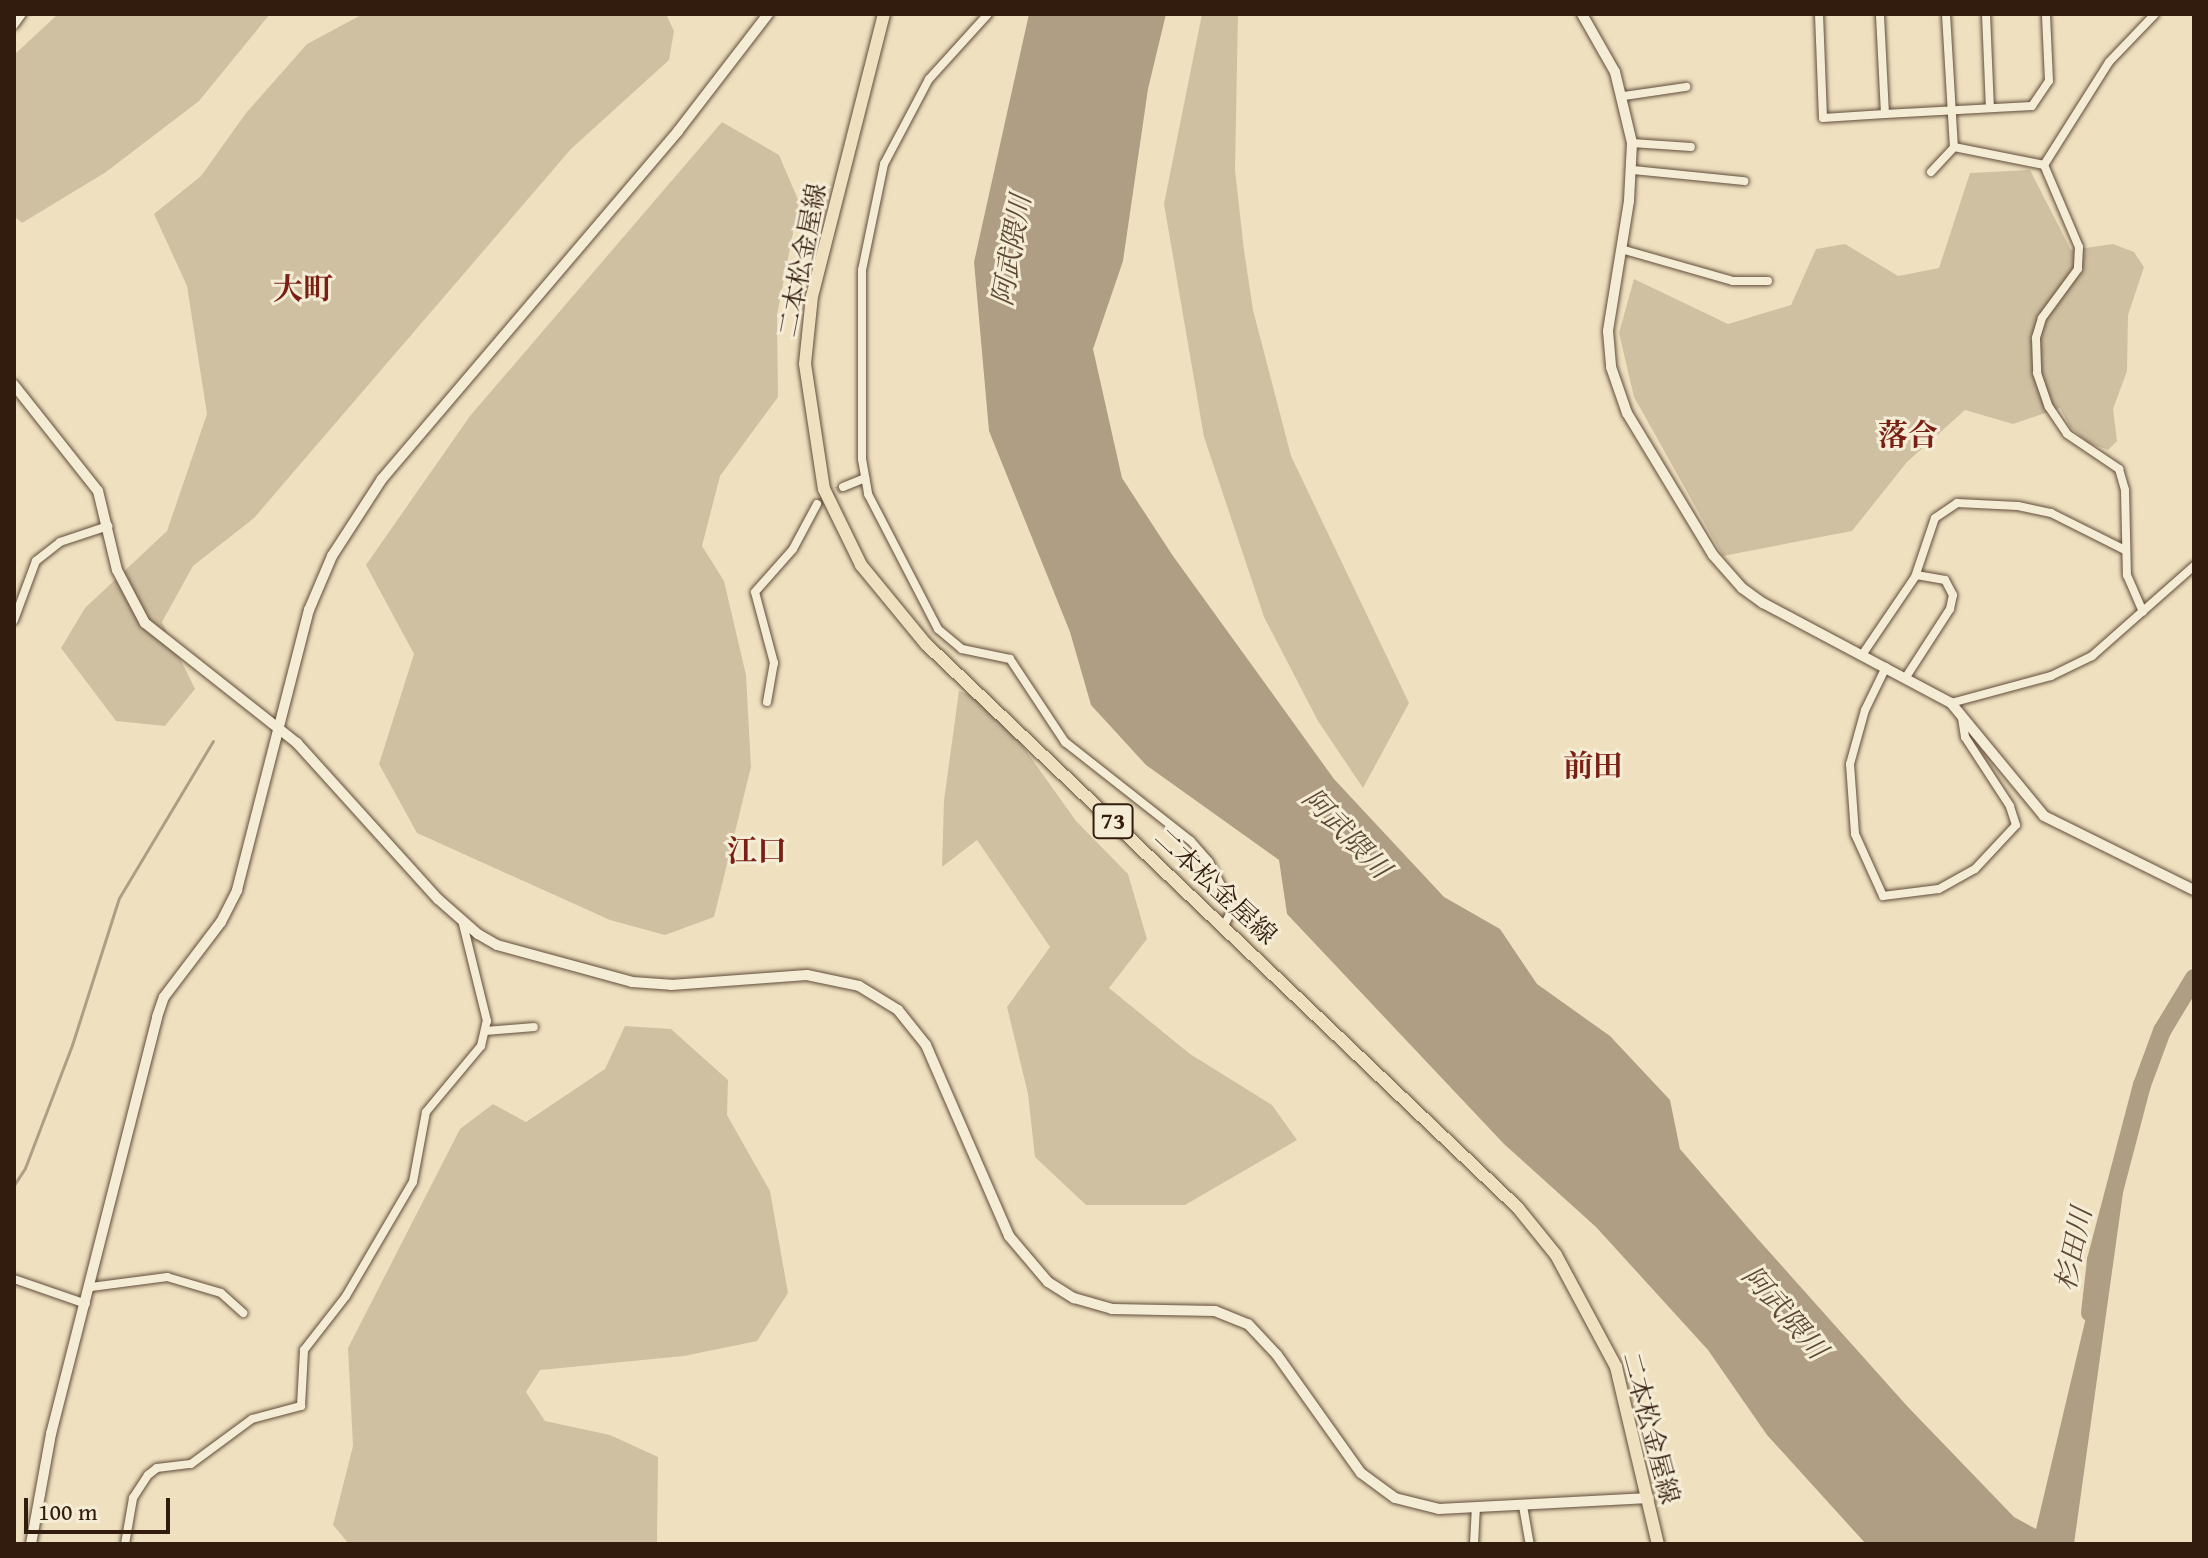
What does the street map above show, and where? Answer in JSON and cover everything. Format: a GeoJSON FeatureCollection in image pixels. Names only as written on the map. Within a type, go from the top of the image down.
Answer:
{"type":"FeatureCollection","features":[{"type":"Feature","properties":{"kind":"main road","name":"二本松金屋線"},"geometry":{"type":"LineString","coordinates":[[884,14],[812,296],[805,364],[824,489],[861,565],[926,644],[1475,1164],[1556,1255],[1616,1367],[1658,1544]]}},
{"type":"Feature","properties":{"kind":"street"},"geometry":{"type":"LineString","coordinates":[[14,25],[22,14]]}},
{"type":"Feature","properties":{"kind":"street"},"geometry":{"type":"LineString","coordinates":[[31,1544],[51,1434],[91,1287],[157,1017],[164,997],[221,922],[237,890],[309,610],[352,519],[678,131],[768,14]]}},
{"type":"Feature","properties":{"kind":"street"},"geometry":{"type":"LineString","coordinates":[[988,14],[929,79],[884,164],[862,270],[865,478],[874,509],[938,629],[962,649],[1010,659],[1065,742],[1191,841],[1209,862],[1233,908],[1225,924]]}},
{"type":"Feature","properties":{"kind":"street"},"geometry":{"type":"LineString","coordinates":[[1583,14],[1605,49],[1624,96],[1632,143],[1633,170],[1608,349],[1627,413],[1699,534],[1742,588],[1951,703],[2044,816],[2194,890]]}},
{"type":"Feature","properties":{"kind":"street"},"geometry":{"type":"LineString","coordinates":[[1819,14],[1823,118],[2032,106],[2049,81],[2046,14]]}},
{"type":"Feature","properties":{"kind":"street"},"geometry":{"type":"LineString","coordinates":[[1880,14],[1885,114]]}},
{"type":"Feature","properties":{"kind":"street"},"geometry":{"type":"LineString","coordinates":[[1931,172],[1954,147],[1946,14]]}},
{"type":"Feature","properties":{"kind":"street"},"geometry":{"type":"LineString","coordinates":[[1986,14],[1990,108]]}},
{"type":"Feature","properties":{"kind":"street"},"geometry":{"type":"LineString","coordinates":[[2044,165],[2109,62],[2155,14]]}},
{"type":"Feature","properties":{"kind":"street"},"geometry":{"type":"LineString","coordinates":[[1624,96],[1686,87]]}},
{"type":"Feature","properties":{"kind":"street"},"geometry":{"type":"LineString","coordinates":[[1632,143],[1691,147]]}},
{"type":"Feature","properties":{"kind":"street"},"geometry":{"type":"LineString","coordinates":[[1954,147],[2044,165]]}},
{"type":"Feature","properties":{"kind":"street"},"geometry":{"type":"LineString","coordinates":[[2044,165],[2079,247],[2078,269],[2042,318],[2036,338],[2037,373],[2049,407],[2067,434],[2119,469],[2125,490],[2127,575],[2143,612]]}},
{"type":"Feature","properties":{"kind":"street"},"geometry":{"type":"LineString","coordinates":[[1633,170],[1744,181]]}},
{"type":"Feature","properties":{"kind":"street"},"geometry":{"type":"LineString","coordinates":[[1621,249],[1733,281],[1768,281]]}},
{"type":"Feature","properties":{"kind":"street"},"geometry":{"type":"LineString","coordinates":[[14,385],[86,472],[108,526],[117,570],[145,623],[279,727],[463,924],[497,945],[632,982],[671,985],[807,975],[843,981],[878,995],[926,1045],[1009,1236],[1036,1272],[1074,1298],[1112,1309],[1215,1311],[1248,1324],[1377,1488],[1417,1506],[1476,1508],[1649,1498]]}},
{"type":"Feature","properties":{"kind":"street"},"geometry":{"type":"LineString","coordinates":[[843,487],[865,478]]}},
{"type":"Feature","properties":{"kind":"street"},"geometry":{"type":"LineString","coordinates":[[1862,655],[1916,575],[1935,518],[1957,503],[2018,506],[2051,513],[2125,550]]}},
{"type":"Feature","properties":{"kind":"street"},"geometry":{"type":"LineString","coordinates":[[767,702],[774,663],[755,592],[793,549],[817,504]]}},
{"type":"Feature","properties":{"kind":"street"},"geometry":{"type":"LineString","coordinates":[[14,620],[36,561],[60,542],[108,526]]}},
{"type":"Feature","properties":{"kind":"street"},"geometry":{"type":"LineString","coordinates":[[1951,703],[2065,669],[2092,656],[2194,566]]}},
{"type":"Feature","properties":{"kind":"street"},"geometry":{"type":"LineString","coordinates":[[1906,677],[1950,609],[1953,595],[1945,580],[1916,575]]}},
{"type":"Feature","properties":{"kind":"street"},"geometry":{"type":"LineString","coordinates":[[1886,667],[1865,710],[1850,764],[1855,834],[1883,896],[1910,897],[1939,889],[1975,869],[2016,825],[2010,806],[1965,737],[1962,713]]}},
{"type":"Feature","properties":{"kind":"street"},"geometry":{"type":"LineString","coordinates":[[125,1544],[133,1498],[148,1475],[157,1468],[191,1464],[252,1419],[301,1406],[304,1350],[352,1287],[413,1182],[426,1112],[481,1046],[486,1031],[463,924]]}},
{"type":"Feature","properties":{"kind":"street"},"geometry":{"type":"LineString","coordinates":[[486,1031],[534,1027]]}},
{"type":"Feature","properties":{"kind":"street"},"geometry":{"type":"LineString","coordinates":[[91,1287],[167,1277],[221,1293],[243,1313]]}},
{"type":"Feature","properties":{"kind":"street"},"geometry":{"type":"LineString","coordinates":[[14,1279],[86,1304]]}},
{"type":"Feature","properties":{"kind":"street"},"geometry":{"type":"LineString","coordinates":[[1523,1506],[1530,1544]]}},
{"type":"Feature","properties":{"kind":"street"},"geometry":{"type":"LineString","coordinates":[[1474,1544],[1476,1508]]}},
{"type":"Feature","properties":{"kind":"shaded area"},"geometry":{"type":"Polygon","coordinates":[[[58,14],[270,14],[199,101],[106,172],[22,223],[14,216],[14,55],[58,14]]]}},
{"type":"Feature","properties":{"kind":"shaded area"},"geometry":{"type":"Polygon","coordinates":[[[363,14],[666,14],[674,31],[669,60],[571,149],[254,518],[193,566],[162,622],[195,689],[165,726],[116,721],[61,648],[85,608],[167,531],[207,414],[187,286],[154,214],[201,176],[246,113],[307,44],[363,14]]]}},
{"type":"Feature","properties":{"kind":"shaded area"},"geometry":{"type":"Polygon","coordinates":[[[1202,14],[1238,14],[1235,170],[1244,250],[1253,310],[1291,456],[1409,703],[1363,788],[1318,721],[1264,617],[1204,437],[1164,204],[1202,14]]]}},
{"type":"Feature","properties":{"kind":"shaded area"},"geometry":{"type":"Polygon","coordinates":[[[722,122],[779,155],[799,202],[777,315],[778,397],[720,476],[702,546],[724,581],[746,675],[751,767],[714,917],[665,935],[610,920],[417,833],[379,764],[414,654],[366,565],[470,416],[722,122]]]}},
{"type":"Feature","properties":{"kind":"shaded area"},"geometry":{"type":"Polygon","coordinates":[[[2030,170],[2071,250],[2113,244],[2134,252],[2144,267],[2128,315],[2127,371],[2113,409],[2117,441],[2108,450],[2089,443],[2070,427],[2060,408],[2013,424],[1965,410],[1907,462],[1852,531],[1723,556],[1634,397],[1619,333],[1634,279],[1728,324],[1791,305],[1816,249],[1845,244],[1898,276],[1939,268],[1970,173],[2030,170]]]}},
{"type":"Feature","properties":{"kind":"shaded area"},"geometry":{"type":"Polygon","coordinates":[[[959,691],[992,703],[1076,821],[1128,874],[1147,939],[1109,988],[1190,1054],[1272,1105],[1297,1140],[1185,1205],[1086,1205],[1035,1157],[1028,1094],[1007,1007],[1050,947],[977,840],[942,867],[944,800],[959,691]]]}},
{"type":"Feature","properties":{"kind":"shaded area"},"geometry":{"type":"Polygon","coordinates":[[[625,1026],[671,1029],[728,1080],[727,1115],[770,1191],[788,1293],[757,1341],[684,1356],[540,1370],[526,1392],[545,1421],[610,1435],[658,1457],[657,1544],[349,1544],[333,1525],[353,1446],[348,1348],[460,1129],[493,1104],[526,1122],[605,1069],[625,1026]]]}},
{"type":"Feature","properties":{"kind":"water","name":"阿武隈川"},"geometry":{"type":"Polygon","coordinates":[[[1029,14],[1166,14],[1148,89],[1123,261],[1093,349],[1122,478],[1173,556],[1334,779],[1444,897],[1500,929],[1537,984],[1610,1036],[1670,1100],[1680,1149],[1907,1406],[2014,1517],[2036,1529],[2134,1114],[2074,1544],[1866,1544],[1767,1435],[1708,1350],[1596,1227],[1504,1144],[1287,914],[1279,860],[1146,765],[1091,705],[1070,632],[989,431],[974,262],[1029,14]]]}},
{"type":"Feature","properties":{"kind":"waterway"},"geometry":{"type":"LineString","coordinates":[[14,1185],[25,1168],[72,1045],[119,898],[213,741]]}},
{"type":"Feature","properties":{"kind":"waterway","name":"杉田川"},"geometry":{"type":"LineString","coordinates":[[2090,1313],[2096,1260],[2142,1085],[2162,1031],[2194,978]]}},
{"type":"Feature","properties":{"kind":"tunnel"},"geometry":{"type":"LineString","coordinates":[[817,504],[843,487]]}},
{"type":"Feature","properties":{"kind":"district","name":"大町"},"geometry":{"type":"Point","coordinates":[303,288]}},
{"type":"Feature","properties":{"kind":"district","name":"落合"},"geometry":{"type":"Point","coordinates":[1908,434]}},
{"type":"Feature","properties":{"kind":"district","name":"前田"},"geometry":{"type":"Point","coordinates":[1593,765]}},
{"type":"Feature","properties":{"kind":"district","name":"江口"},"geometry":{"type":"Point","coordinates":[757,850]}}]}
